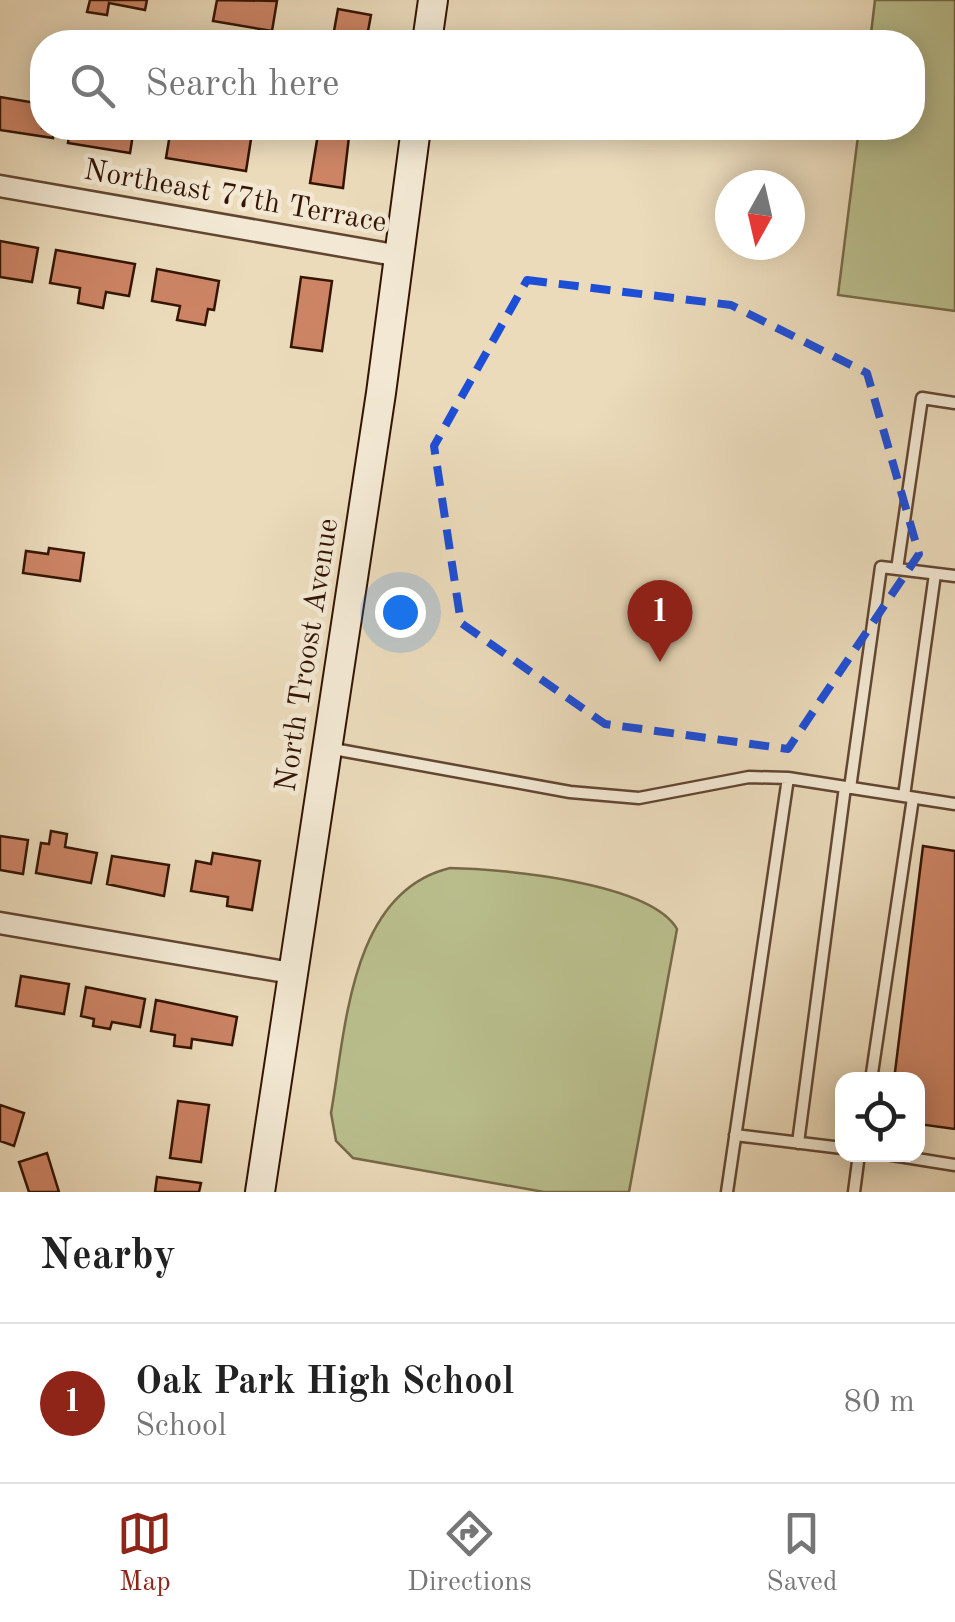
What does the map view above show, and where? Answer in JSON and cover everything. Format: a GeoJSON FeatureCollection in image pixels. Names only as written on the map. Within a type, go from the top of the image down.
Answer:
{"type":"FeatureCollection","features":[{"type":"Feature","properties":{"kind":"street"},"geometry":{"type":"LineString","coordinates":[[429,30],[433,0]]}},
{"type":"Feature","properties":{"kind":"street","name":"North Troost Avenue"},"geometry":{"type":"LineString","coordinates":[[260,1192],[414,140]]}},
{"type":"Feature","properties":{"kind":"street","name":"Northeast 77th Terrace"},"geometry":{"type":"LineString","coordinates":[[0,186],[400,256]]}},
{"type":"Feature","properties":{"kind":"street"},"geometry":{"type":"LineString","coordinates":[[0,922],[291,972]]}},
{"type":"Feature","properties":{"kind":"lane"},"geometry":{"type":"LineString","coordinates":[[897,568],[922,398],[955,403]]}},
{"type":"Feature","properties":{"kind":"lane"},"geometry":{"type":"LineString","coordinates":[[798,1143],[881,567],[955,576]]}},
{"type":"Feature","properties":{"kind":"lane"},"geometry":{"type":"LineString","coordinates":[[872,1072],[935,574]]}},
{"type":"Feature","properties":{"kind":"lane"},"geometry":{"type":"LineString","coordinates":[[327,748],[570,792],[639,798],[749,777],[788,778],[955,804]]}},
{"type":"Feature","properties":{"kind":"lane"},"geometry":{"type":"LineString","coordinates":[[727,1192],[788,778]]}},
{"type":"Feature","properties":{"kind":"lane"},"geometry":{"type":"LineString","coordinates":[[735,1135],[835,1147]]}},
{"type":"Feature","properties":{"kind":"lane"},"geometry":{"type":"LineString","coordinates":[[925,1160],[955,1165]]}},
{"type":"Feature","properties":{"kind":"lane"},"geometry":{"type":"LineString","coordinates":[[854,1192],[859,1162]]}},
{"type":"Feature","properties":{"kind":"highlighted area"},"geometry":{"type":"Polygon","coordinates":[[[527,280],[731,305],[867,373],[919,554],[788,749],[605,724],[461,623],[434,446],[527,280]]]}},
{"type":"Feature","properties":{"kind":"green space"},"geometry":{"type":"Polygon","coordinates":[[[875,0],[955,0],[955,311],[838,295],[857,140],[925,140],[925,30],[871,30],[875,0]]]}},
{"type":"Feature","properties":{"kind":"green space"},"geometry":{"type":"Polygon","coordinates":[[[450,868],[537,875],[607,889],[662,913],[677,929],[629,1192],[544,1192],[353,1158],[336,1141],[331,1113],[342,1042],[359,968],[372,934],[391,904],[417,882],[450,868]]]}},
{"type":"Feature","properties":{"kind":"building"},"geometry":{"type":"Polygon","coordinates":[[[90,0],[147,0],[145,10],[109,3],[107,15],[87,12],[90,0]]]}},
{"type":"Feature","properties":{"kind":"building"},"geometry":{"type":"Polygon","coordinates":[[[217,0],[277,1],[272,30],[213,21],[217,0]]]}},
{"type":"Feature","properties":{"kind":"building"},"geometry":{"type":"Polygon","coordinates":[[[338,9],[371,15],[368,30],[334,30],[338,9]]]}},
{"type":"Feature","properties":{"kind":"building"},"geometry":{"type":"Polygon","coordinates":[[[0,97],[30,102],[30,135],[0,130],[0,97]]]}},
{"type":"Feature","properties":{"kind":"building"},"geometry":{"type":"Polygon","coordinates":[[[68,140],[132,140],[130,153],[68,143],[68,140]]]}},
{"type":"Feature","properties":{"kind":"building"},"geometry":{"type":"Polygon","coordinates":[[[169,140],[251,140],[246,171],[166,158],[169,140]]]}},
{"type":"Feature","properties":{"kind":"building"},"geometry":{"type":"Polygon","coordinates":[[[317,140],[349,140],[343,188],[310,183],[317,140]]]}},
{"type":"Feature","properties":{"kind":"building"},"geometry":{"type":"Polygon","coordinates":[[[0,241],[38,248],[32,282],[0,277],[0,241]]]}},
{"type":"Feature","properties":{"kind":"building"},"geometry":{"type":"Polygon","coordinates":[[[56,250],[135,264],[129,296],[106,292],[103,308],[78,303],[80,288],[50,283],[56,250]]]}},
{"type":"Feature","properties":{"kind":"building"},"geometry":{"type":"Polygon","coordinates":[[[157,269],[219,281],[214,310],[208,309],[205,325],[177,320],[180,306],[152,301],[157,269]]]}},
{"type":"Feature","properties":{"kind":"building"},"geometry":{"type":"Polygon","coordinates":[[[301,277],[332,281],[322,351],[291,347],[301,277]]]}},
{"type":"Feature","properties":{"kind":"building"},"geometry":{"type":"Polygon","coordinates":[[[49,548],[84,553],[80,581],[23,573],[26,551],[48,554],[49,548]]]}},
{"type":"Feature","properties":{"kind":"building"},"geometry":{"type":"Polygon","coordinates":[[[51,831],[67,834],[65,847],[97,853],[91,883],[36,873],[41,843],[49,844],[51,831]]]}},
{"type":"Feature","properties":{"kind":"building"},"geometry":{"type":"Polygon","coordinates":[[[0,836],[28,840],[23,874],[0,870],[0,836]]]}},
{"type":"Feature","properties":{"kind":"building"},"geometry":{"type":"Polygon","coordinates":[[[923,846],[955,851],[955,1129],[925,1125],[925,1072],[895,1072],[923,846]]]}},
{"type":"Feature","properties":{"kind":"building"},"geometry":{"type":"Polygon","coordinates":[[[213,853],[260,861],[252,910],[227,906],[228,897],[191,891],[196,861],[211,864],[213,853]]]}},
{"type":"Feature","properties":{"kind":"building"},"geometry":{"type":"Polygon","coordinates":[[[112,856],[169,865],[164,896],[107,884],[112,856]]]}},
{"type":"Feature","properties":{"kind":"building"},"geometry":{"type":"Polygon","coordinates":[[[21,976],[69,984],[64,1014],[16,1006],[21,976]]]}},
{"type":"Feature","properties":{"kind":"building"},"geometry":{"type":"Polygon","coordinates":[[[86,987],[145,999],[140,1027],[112,1022],[110,1029],[93,1026],[94,1019],[81,1016],[86,987]]]}},
{"type":"Feature","properties":{"kind":"building"},"geometry":{"type":"Polygon","coordinates":[[[156,1000],[237,1017],[232,1045],[192,1039],[191,1048],[174,1046],[175,1035],[151,1031],[156,1000]]]}},
{"type":"Feature","properties":{"kind":"building"},"geometry":{"type":"Polygon","coordinates":[[[178,1101],[209,1105],[201,1162],[170,1158],[178,1101]]]}},
{"type":"Feature","properties":{"kind":"building"},"geometry":{"type":"Polygon","coordinates":[[[0,1105],[24,1113],[14,1146],[0,1141],[0,1105]]]}},
{"type":"Feature","properties":{"kind":"building"},"geometry":{"type":"Polygon","coordinates":[[[47,1153],[59,1192],[29,1192],[19,1162],[47,1153]]]}},
{"type":"Feature","properties":{"kind":"building"},"geometry":{"type":"Polygon","coordinates":[[[157,1177],[201,1183],[199,1192],[155,1192],[157,1177]]]}},
{"type":"Feature","properties":{"kind":"place","name":"Oak Park High School"},"geometry":{"type":"Point","coordinates":[660,662]}}]}
